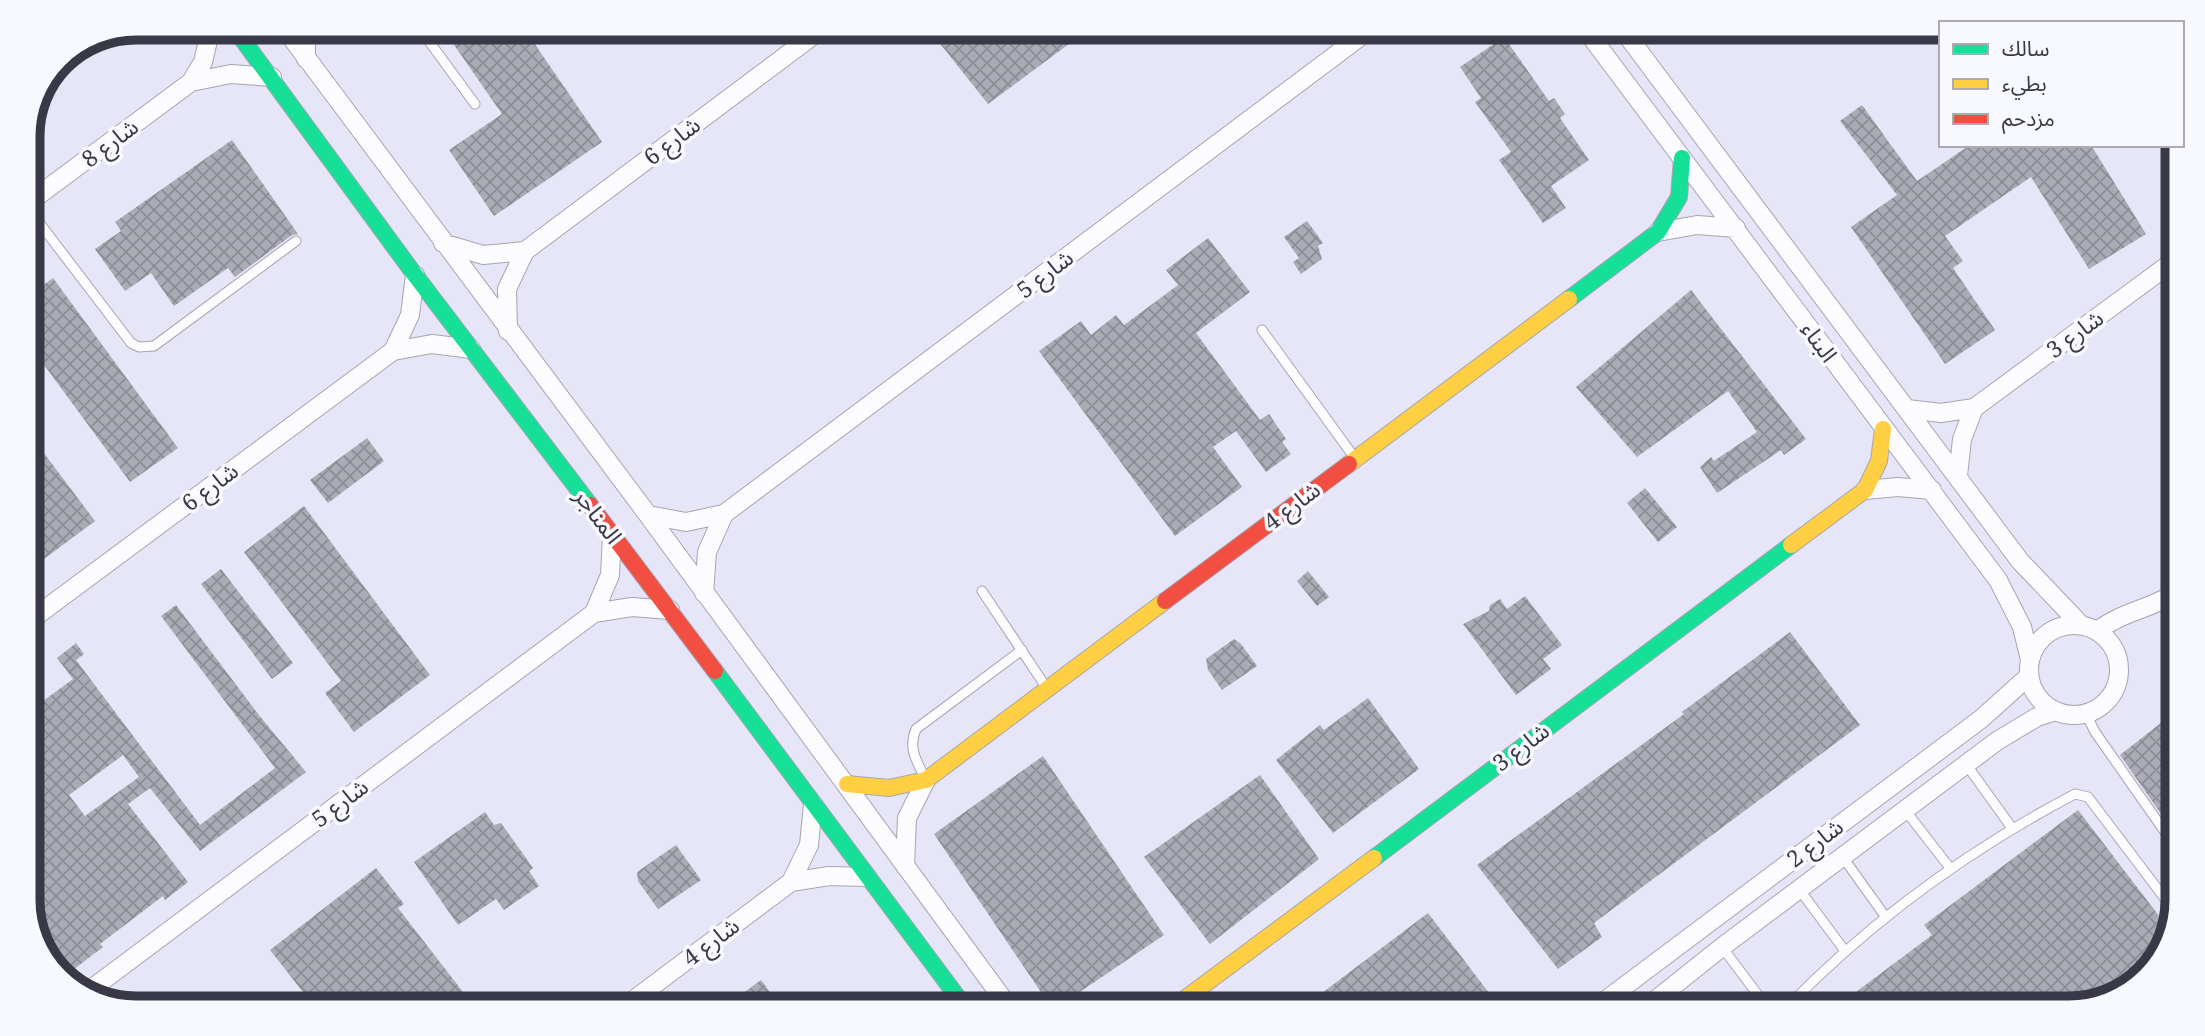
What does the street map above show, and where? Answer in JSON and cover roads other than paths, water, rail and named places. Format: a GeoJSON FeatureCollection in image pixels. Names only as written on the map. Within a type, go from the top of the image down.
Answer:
{"type":"FeatureCollection","features":[{"type":"Feature","properties":{"kind":"street","name":"شارع 8"},"geometry":{"type":"LineString","coordinates":[[40,197],[191,82],[203,62],[208,40]]}},
{"type":"Feature","properties":{"kind":"street","name":"المناجر"},"geometry":{"type":"LineString","coordinates":[[243,40],[415,275],[670,610],[957,996]]}},
{"type":"Feature","properties":{"kind":"street","name":"المناجر"},"geometry":{"type":"LineString","coordinates":[[293,40],[508,331],[648,514],[1001,996]]}},
{"type":"Feature","properties":{"kind":"street"},"geometry":{"type":"LineString","coordinates":[[306,40],[306,59]]}},
{"type":"Feature","properties":{"kind":"street","name":"شارع 6"},"geometry":{"type":"LineString","coordinates":[[508,331],[507,289],[525,251],[807,40]]}},
{"type":"Feature","properties":{"kind":"street","name":"شارع 5"},"geometry":{"type":"LineString","coordinates":[[648,514],[686,522],[724,514],[1356,40]]}},
{"type":"Feature","properties":{"kind":"street","name":"البناء"},"geometry":{"type":"LineString","coordinates":[[1594,40],[1998,580],[2022,627],[2030,668]]}},
{"type":"Feature","properties":{"kind":"street","name":"البناء"},"geometry":{"type":"LineString","coordinates":[[1630,40],[2020,561],[2089,628]]}},
{"type":"Feature","properties":{"kind":"street","name":"شارع 8"},"geometry":{"type":"LineString","coordinates":[[191,82],[231,74],[272,78]]}},
{"type":"Feature","properties":{"kind":"street","name":"شارع 4"},"geometry":{"type":"LineString","coordinates":[[847,784],[888,789],[926,780],[1658,232],[1679,197],[1682,158]]}},
{"type":"Feature","properties":{"kind":"street","name":"شارع 4"},"geometry":{"type":"LineString","coordinates":[[1658,232],[1697,225],[1736,228]]}},
{"type":"Feature","properties":{"kind":"street"},"geometry":{"type":"LineString","coordinates":[[443,243],[483,255],[525,251]]}},
{"type":"Feature","properties":{"kind":"street","name":"شارع 3"},"geometry":{"type":"LineString","coordinates":[[1907,409],[1941,413],[1974,408],[2165,267]]}},
{"type":"Feature","properties":{"kind":"street","name":"شارع 6"},"geometry":{"type":"LineString","coordinates":[[393,351],[410,315],[415,275]]}},
{"type":"Feature","properties":{"kind":"street","name":"شارع 6"},"geometry":{"type":"LineString","coordinates":[[40,613],[393,351],[432,344],[471,349]]}},
{"type":"Feature","properties":{"kind":"street"},"geometry":{"type":"LineString","coordinates":[[1958,476],[1962,439],[1974,408]]}},
{"type":"Feature","properties":{"kind":"street"},"geometry":{"type":"LineString","coordinates":[[1883,429],[1878,461],[1865,490],[1898,487],[1932,490]]}},
{"type":"Feature","properties":{"kind":"street","name":"شارع 3"},"geometry":{"type":"LineString","coordinates":[[1189,996],[1865,490]]}},
{"type":"Feature","properties":{"kind":"street","name":"شارع 5"},"geometry":{"type":"LineString","coordinates":[[704,593],[707,552],[724,514]]}},
{"type":"Feature","properties":{"kind":"street","name":"شارع 5"},"geometry":{"type":"LineString","coordinates":[[594,612],[610,575],[612,535]]}},
{"type":"Feature","properties":{"kind":"street"},"geometry":{"type":"LineString","coordinates":[[2089,628],[2165,598]]}},
{"type":"Feature","properties":{"kind":"street","name":"شارع 5"},"geometry":{"type":"LineString","coordinates":[[95,986],[594,612],[632,607],[670,610]]}},
{"type":"Feature","properties":{"kind":"street"},"geometry":{"type":"LineString","coordinates":[[2068,625],[2089,628],[2109,640],[2117,653],[2120,668],[2111,697],[2086,714],[2070,715],[2056,711],[2043,703],[2034,691],[2030,668],[2043,636],[2068,625]]}},
{"type":"Feature","properties":{"kind":"street","name":"شارع 2"},"geometry":{"type":"LineString","coordinates":[[1611,996],[1981,719],[2030,668]]}},
{"type":"Feature","properties":{"kind":"street","name":"شارع 2"},"geometry":{"type":"LineString","coordinates":[[1661,996],[1798,889],[1997,741],[2037,717],[2056,711]]}},
{"type":"Feature","properties":{"kind":"street","name":"شارع 4"},"geometry":{"type":"LineString","coordinates":[[905,866],[907,818],[926,780]]}},
{"type":"Feature","properties":{"kind":"street","name":"شارع 4"},"geometry":{"type":"LineString","coordinates":[[791,883],[809,845],[813,803]]}},
{"type":"Feature","properties":{"kind":"street","name":"شارع 4"},"geometry":{"type":"LineString","coordinates":[[639,996],[791,883],[829,876],[867,877]]}},
{"type":"Feature","properties":{"kind":"lane"},"geometry":{"type":"LineString","coordinates":[[428,40],[475,104]]}},
{"type":"Feature","properties":{"kind":"lane"},"geometry":{"type":"LineString","coordinates":[[40,222],[131,343],[139,347],[154,346],[296,241]]}},
{"type":"Feature","properties":{"kind":"lane"},"geometry":{"type":"LineString","coordinates":[[1262,330],[1355,459]]}},
{"type":"Feature","properties":{"kind":"lane"},"geometry":{"type":"LineString","coordinates":[[982,591],[1047,689]]}},
{"type":"Feature","properties":{"kind":"lane"},"geometry":{"type":"LineString","coordinates":[[926,780],[913,754],[911,741],[916,729],[1022,650]]}},
{"type":"Feature","properties":{"kind":"lane"},"geometry":{"type":"LineString","coordinates":[[2086,714],[2095,732],[2165,832]]}},
{"type":"Feature","properties":{"kind":"lane"},"geometry":{"type":"LineString","coordinates":[[1966,764],[2011,828]]}},
{"type":"Feature","properties":{"kind":"lane"},"geometry":{"type":"LineString","coordinates":[[1798,996],[1885,916],[1950,868],[2011,828],[2075,794],[2084,794],[2165,899]]}},
{"type":"Feature","properties":{"kind":"lane"},"geometry":{"type":"LineString","coordinates":[[1905,810],[1950,868]]}},
{"type":"Feature","properties":{"kind":"lane"},"geometry":{"type":"LineString","coordinates":[[1842,856],[1885,916]]}},
{"type":"Feature","properties":{"kind":"lane"},"geometry":{"type":"LineString","coordinates":[[1798,889],[1845,951]]}},
{"type":"Feature","properties":{"kind":"lane"},"geometry":{"type":"LineString","coordinates":[[1722,947],[1759,996]]}}]}
